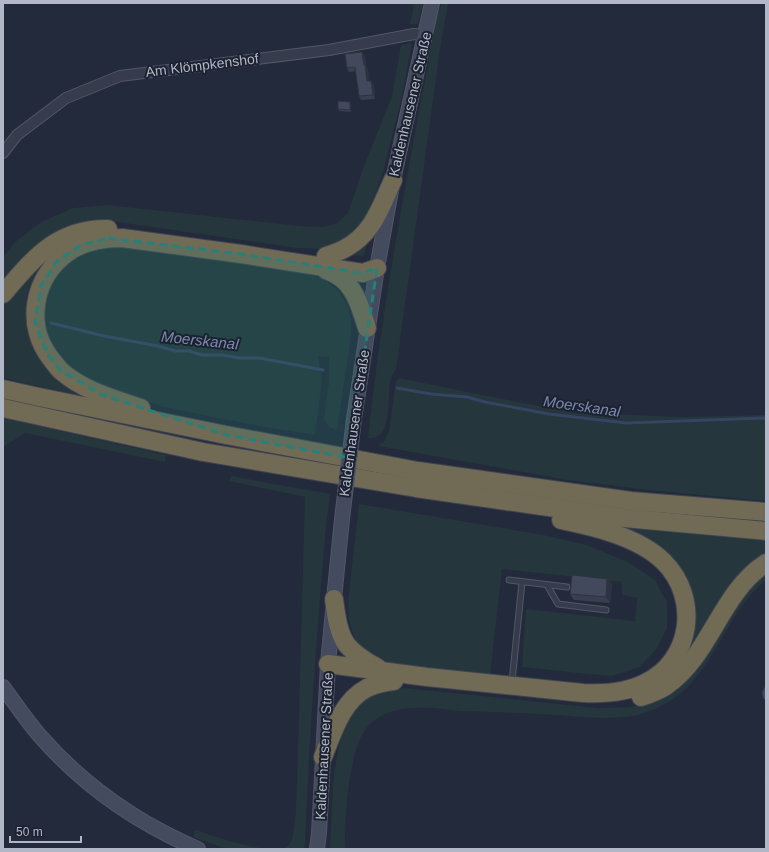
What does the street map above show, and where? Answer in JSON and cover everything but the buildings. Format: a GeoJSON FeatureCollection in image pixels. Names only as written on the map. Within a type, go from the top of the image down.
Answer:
{"type":"FeatureCollection","features":[{"type":"Feature","properties":{"kind":"highway"},"geometry":{"type":"LineString","coordinates":[[226,435],[102,395],[80,384],[61,371],[46,354],[39,339],[35,322],[36,303],[41,285],[49,271],[57,261],[68,252],[81,245],[108,238],[122,238],[241,254],[320,260],[343,250],[356,242],[369,229],[378,215],[393,180]]}},
{"type":"Feature","properties":{"kind":"highway"},"geometry":{"type":"LineString","coordinates":[[3,294],[35,258],[46,248],[76,233],[91,229],[107,228],[240,246],[320,260],[363,273],[377,268]]}},
{"type":"Feature","properties":{"kind":"highway"},"geometry":{"type":"LineString","coordinates":[[320,260],[351,287],[367,328]]}},
{"type":"Feature","properties":{"kind":"highway"},"geometry":{"type":"LineString","coordinates":[[3,389],[226,435],[426,472],[631,500],[766,512]]}},
{"type":"Feature","properties":{"kind":"highway"},"geometry":{"type":"LineString","coordinates":[[3,408],[203,452],[471,497],[624,518],[766,531]]}},
{"type":"Feature","properties":{"kind":"highway"},"geometry":{"type":"LineString","coordinates":[[334,599],[337,619],[342,636],[347,645],[361,658],[388,676],[427,677],[594,694],[625,691],[646,683],[663,671],[671,662],[682,642],[686,621],[686,610],[684,598],[676,577],[664,562],[645,548],[603,530],[530,514],[488,508],[471,497]]}},
{"type":"Feature","properties":{"kind":"highway"},"geometry":{"type":"LineString","coordinates":[[328,670],[601,701],[628,700],[641,697],[655,692],[667,685],[690,663],[735,592],[758,568],[766,563]]}},
{"type":"Feature","properties":{"kind":"highway"},"geometry":{"type":"LineString","coordinates":[[323,757],[340,717],[347,705],[367,688],[380,683],[388,676]]}},
{"type":"Feature","properties":{"kind":"main road","name":"Kaldenhausener Straße"},"geometry":{"type":"LineString","coordinates":[[315,849],[319,833],[328,670],[334,599],[354,419],[367,328],[393,180],[432,3]]}},
{"type":"Feature","properties":{"kind":"main road"},"geometry":{"type":"LineString","coordinates":[[3,687],[24,717],[40,736],[70,767],[94,787],[113,802],[146,824],[198,849]]}},
{"type":"Feature","properties":{"kind":"street","name":"Am Klömpkenshof"},"geometry":{"type":"LineString","coordinates":[[3,153],[17,135],[66,98],[120,76],[329,50],[414,34],[425,35]]}},
{"type":"Feature","properties":{"kind":"lane"},"geometry":{"type":"LineString","coordinates":[[509,580],[567,587]]}},
{"type":"Feature","properties":{"kind":"lane"},"geometry":{"type":"LineString","coordinates":[[511,686],[522,582]]}},
{"type":"Feature","properties":{"kind":"lane"},"geometry":{"type":"LineString","coordinates":[[547,585],[558,604],[606,610]]}},
{"type":"Feature","properties":{"kind":"highlighted area"},"geometry":{"type":"Polygon","coordinates":[[[108,238],[241,254],[363,273],[377,268],[349,458],[226,435],[102,395],[61,371],[47,354],[35,322],[41,285],[57,261],[81,245],[108,238]]]}},
{"type":"Feature","properties":{"kind":"shaded area"},"geometry":{"type":"Polygon","coordinates":[[[414,3],[423,3],[418,24],[410,24],[414,3]]]}},
{"type":"Feature","properties":{"kind":"shaded area"},"geometry":{"type":"Polygon","coordinates":[[[442,4],[448,4],[440,49],[396,370],[391,378],[386,425],[377,437],[368,438],[385,309],[399,223],[429,62],[434,27],[442,4]]]}},
{"type":"Feature","properties":{"kind":"shaded area"},"geometry":{"type":"Polygon","coordinates":[[[412,43],[401,101],[384,168],[374,198],[364,219],[353,234],[335,244],[320,249],[297,248],[118,222],[102,221],[3,284],[3,257],[15,242],[41,222],[73,208],[108,205],[300,226],[323,227],[337,223],[348,213],[364,166],[392,96],[401,45],[412,43]]]}},
{"type":"Feature","properties":{"kind":"shaded area"},"geometry":{"type":"Polygon","coordinates":[[[368,241],[364,256],[349,255],[368,241]]]}},
{"type":"Feature","properties":{"kind":"shaded area"},"geometry":{"type":"Polygon","coordinates":[[[121,245],[300,271],[318,277],[332,286],[347,304],[351,326],[351,337],[337,430],[329,426],[324,419],[329,382],[329,357],[318,356],[322,380],[315,435],[271,428],[161,406],[122,394],[78,375],[53,351],[42,321],[47,287],[53,276],[74,257],[97,248],[121,245]]]}},
{"type":"Feature","properties":{"kind":"shaded area"},"geometry":{"type":"Polygon","coordinates":[[[58,255],[33,334],[102,401],[3,378],[3,302],[37,262],[58,255]]]}},
{"type":"Feature","properties":{"kind":"shaded area"},"geometry":{"type":"Polygon","coordinates":[[[400,378],[576,413],[684,417],[766,415],[766,501],[657,491],[567,480],[379,446],[380,443],[384,442],[389,431],[396,381],[400,378]]]}},
{"type":"Feature","properties":{"kind":"shaded area"},"geometry":{"type":"Polygon","coordinates":[[[3,418],[166,455],[165,462],[25,433],[3,447],[3,418]]]}},
{"type":"Feature","properties":{"kind":"shaded area"},"geometry":{"type":"Polygon","coordinates":[[[231,476],[330,494],[319,611],[305,845],[303,849],[283,849],[292,839],[297,786],[305,497],[229,481],[231,476]]]}},
{"type":"Feature","properties":{"kind":"shaded area"},"geometry":{"type":"Polygon","coordinates":[[[359,504],[544,535],[587,545],[630,563],[655,580],[667,602],[667,628],[657,648],[640,667],[612,676],[522,667],[526,609],[635,621],[637,598],[622,595],[622,582],[502,569],[490,676],[401,667],[377,658],[355,640],[349,620],[348,601],[359,504]]]}},
{"type":"Feature","properties":{"kind":"shaded area"},"geometry":{"type":"Polygon","coordinates":[[[600,525],[766,541],[766,559],[701,641],[670,669],[683,584],[600,525]]]}},
{"type":"Feature","properties":{"kind":"shaded area"},"geometry":{"type":"Polygon","coordinates":[[[766,572],[766,580],[745,602],[735,616],[697,677],[671,700],[655,709],[631,716],[602,718],[417,708],[394,711],[384,714],[376,719],[368,726],[361,737],[352,767],[347,803],[345,849],[330,849],[333,784],[339,746],[345,723],[360,702],[375,693],[404,688],[599,708],[640,705],[766,572]]]}},
{"type":"Feature","properties":{"kind":"shaded area"},"geometry":{"type":"Polygon","coordinates":[[[195,830],[240,844],[268,849],[227,849],[193,837],[195,830]]]}},
{"type":"Feature","properties":{"kind":"waterway","name":"Moerskanal"},"geometry":{"type":"LineString","coordinates":[[51,323],[175,351],[189,351],[202,355],[259,358],[323,370]]}},
{"type":"Feature","properties":{"kind":"waterway","name":"Moerskanal"},"geometry":{"type":"LineString","coordinates":[[397,388],[431,394],[467,397],[485,402],[549,414],[626,423],[766,418]]}}]}
